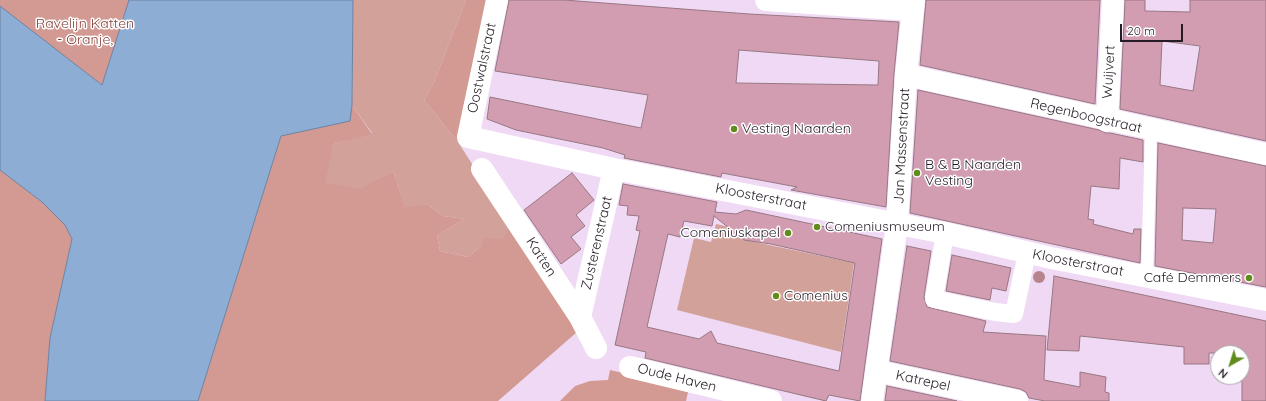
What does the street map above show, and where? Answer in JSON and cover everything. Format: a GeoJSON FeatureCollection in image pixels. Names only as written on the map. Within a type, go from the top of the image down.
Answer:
{"type":"FeatureCollection","features":[{"type":"Feature","properties":{"kind":"street","name":"Oostwalstraat"},"geometry":{"type":"LineString","coordinates":[[468,137],[497,0]]}},
{"type":"Feature","properties":{"kind":"street"},"geometry":{"type":"LineString","coordinates":[[766,0],[913,5]]}},
{"type":"Feature","properties":{"kind":"street","name":"Wuijvert"},"geometry":{"type":"LineString","coordinates":[[1107,121],[1113,0]]}},
{"type":"Feature","properties":{"kind":"street","name":"Jan Massenstraat"},"geometry":{"type":"LineString","coordinates":[[872,401],[897,224],[906,75],[913,5]]}},
{"type":"Feature","properties":{"kind":"street","name":"Regenboogstraat"},"geometry":{"type":"LineString","coordinates":[[906,75],[1107,121],[1266,154]]}},
{"type":"Feature","properties":{"kind":"street","name":"Kloosterstraat"},"geometry":{"type":"LineString","coordinates":[[468,137],[614,169],[946,233],[1027,253],[1266,300]]}},
{"type":"Feature","properties":{"kind":"street","name":"Katten"},"geometry":{"type":"LineString","coordinates":[[482,169],[580,317],[596,348]]}},
{"type":"Feature","properties":{"kind":"street","name":"Zusterenstraat"},"geometry":{"type":"LineString","coordinates":[[580,317],[614,169]]}},
{"type":"Feature","properties":{"kind":"street"},"geometry":{"type":"LineString","coordinates":[[946,233],[934,299],[995,312],[1014,314],[1027,253]]}},
{"type":"Feature","properties":{"kind":"street","name":"Oude Haven"},"geometry":{"type":"LineString","coordinates":[[630,367],[770,401]]}},
{"type":"Feature","properties":{"kind":"street","name":"Katrepel"},"geometry":{"type":"LineString","coordinates":[[877,371],[1017,401]]}},
{"type":"Feature","properties":{"kind":"lane"},"geometry":{"type":"LineString","coordinates":[[1147,276],[1150,130]]}},
{"type":"Feature","properties":{"kind":"shaded area"},"geometry":{"type":"Polygon","coordinates":[[[353,0],[466,0],[434,82],[424,100],[458,142],[510,223],[502,241],[481,246],[468,257],[440,251],[437,235],[465,219],[443,216],[427,204],[405,208],[393,171],[360,190],[324,182],[334,144],[372,133],[352,105],[353,0]]]}},
{"type":"Feature","properties":{"kind":"shaded area"},"geometry":{"type":"Polygon","coordinates":[[[716,224],[734,228],[741,239],[854,263],[841,352],[677,310],[694,238],[711,242],[716,224]]]}},
{"type":"Feature","properties":{"kind":"green space","name":"Ravelijn Katten - Oranje,"},"geometry":{"type":"Polygon","coordinates":[[[0,0],[129,0],[102,85],[0,7],[0,0]]]}},
{"type":"Feature","properties":{"kind":"green space"},"geometry":{"type":"Polygon","coordinates":[[[466,0],[491,0],[458,142],[424,100],[434,82],[466,0]]]}},
{"type":"Feature","properties":{"kind":"green space"},"geometry":{"type":"Polygon","coordinates":[[[352,105],[372,134],[334,144],[325,182],[360,189],[393,171],[405,207],[427,204],[443,216],[465,219],[437,235],[440,251],[468,257],[481,246],[485,237],[502,240],[510,223],[577,332],[498,401],[198,401],[281,136],[349,121],[352,105]]]}},
{"type":"Feature","properties":{"kind":"green space"},"geometry":{"type":"Polygon","coordinates":[[[0,170],[42,202],[65,225],[72,239],[50,338],[45,401],[0,401],[0,170]]]}},
{"type":"Feature","properties":{"kind":"green space"},"geometry":{"type":"Polygon","coordinates":[[[610,370],[689,388],[686,401],[560,401],[575,386],[590,381],[608,380],[610,370]]]}},
{"type":"Feature","properties":{"kind":"water"},"geometry":{"type":"Polygon","coordinates":[[[129,0],[353,0],[352,105],[350,121],[281,136],[198,401],[45,401],[50,338],[72,239],[65,225],[42,202],[0,170],[0,6],[102,85],[129,0]]]}},
{"type":"Feature","properties":{"kind":"building"},"geometry":{"type":"Polygon","coordinates":[[[509,0],[564,0],[749,14],[899,22],[894,74],[886,207],[791,190],[797,187],[722,173],[721,177],[624,158],[625,155],[603,148],[516,130],[487,119],[490,97],[641,128],[648,95],[495,71],[509,0]],[[739,50],[736,83],[878,85],[879,61],[739,50]]]}},
{"type":"Feature","properties":{"kind":"building"},"geometry":{"type":"Polygon","coordinates":[[[926,0],[1100,0],[1095,104],[920,65],[926,0]]]}},
{"type":"Feature","properties":{"kind":"building"},"geometry":{"type":"Polygon","coordinates":[[[1125,0],[1145,0],[1145,11],[1190,12],[1190,0],[1266,0],[1266,141],[1120,109],[1125,0]],[[1162,41],[1160,85],[1193,91],[1200,46],[1162,41]]]}},
{"type":"Feature","properties":{"kind":"building"},"geometry":{"type":"Polygon","coordinates":[[[918,90],[1143,140],[1143,162],[1120,158],[1119,189],[1091,186],[1088,219],[1094,220],[1093,224],[1133,234],[1134,229],[1141,229],[1140,263],[910,213],[918,90]]]}},
{"type":"Feature","properties":{"kind":"building"},"geometry":{"type":"Polygon","coordinates":[[[1158,143],[1266,166],[1266,287],[1155,266],[1158,143]],[[1183,208],[1182,240],[1213,243],[1216,209],[1183,208]]]}},
{"type":"Feature","properties":{"kind":"building"},"geometry":{"type":"Polygon","coordinates":[[[572,173],[594,200],[576,215],[585,226],[571,237],[581,249],[561,264],[524,210],[572,173]]]}},
{"type":"Feature","properties":{"kind":"building"},"geometry":{"type":"Polygon","coordinates":[[[623,184],[717,202],[715,212],[736,214],[746,210],[882,239],[860,401],[829,395],[826,401],[645,358],[646,352],[615,345],[640,231],[636,230],[639,216],[627,215],[628,206],[619,205],[623,184]],[[714,216],[712,226],[684,221],[680,237],[668,234],[647,327],[699,339],[711,331],[717,343],[839,371],[855,263],[771,244],[744,240],[714,216]]]}},
{"type":"Feature","properties":{"kind":"building"},"geometry":{"type":"Polygon","coordinates":[[[907,246],[931,251],[924,297],[927,307],[986,321],[983,332],[1046,336],[1044,380],[1080,387],[1080,372],[1106,377],[1105,392],[1109,393],[1109,401],[1045,401],[1029,398],[1026,392],[1020,389],[890,361],[907,246]]]}},
{"type":"Feature","properties":{"kind":"building"},"geometry":{"type":"Polygon","coordinates":[[[952,255],[1011,268],[1006,291],[992,288],[990,300],[946,291],[952,255]]]}},
{"type":"Feature","properties":{"kind":"building"},"geometry":{"type":"Polygon","coordinates":[[[1054,276],[1266,321],[1266,401],[1242,401],[1242,385],[1250,385],[1250,345],[1210,345],[1209,364],[1184,364],[1184,347],[1080,336],[1079,351],[1047,350],[1054,276]]]}},
{"type":"Feature","properties":{"kind":"building"},"geometry":{"type":"Polygon","coordinates":[[[887,386],[957,401],[885,401],[887,386]]]}},
{"type":"Feature","properties":{"kind":"place","name":"Vesting Naarden"},"geometry":{"type":"Point","coordinates":[734,129]}},
{"type":"Feature","properties":{"kind":"place","name":"B & B Naarden Vesting"},"geometry":{"type":"Point","coordinates":[917,173]}},
{"type":"Feature","properties":{"kind":"place","name":"Comeniusmuseum"},"geometry":{"type":"Point","coordinates":[817,227]}},
{"type":"Feature","properties":{"kind":"place","name":"Comeniuskapel"},"geometry":{"type":"Point","coordinates":[788,233]}},
{"type":"Feature","properties":{"kind":"place","name":"Café Demmers"},"geometry":{"type":"Point","coordinates":[1249,278]}},
{"type":"Feature","properties":{"kind":"place","name":"Comenius"},"geometry":{"type":"Point","coordinates":[776,296]}}]}
